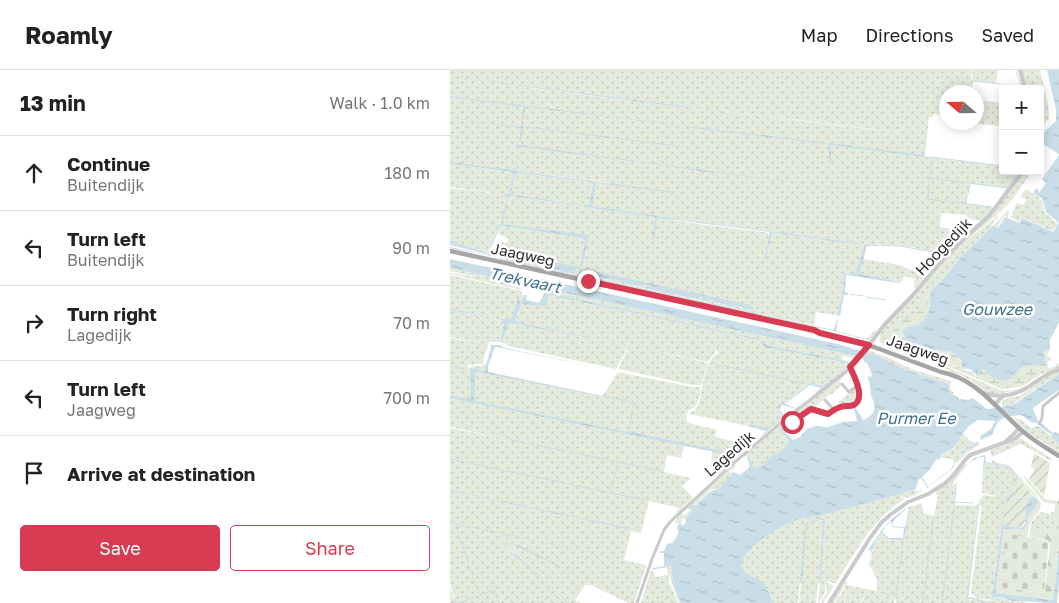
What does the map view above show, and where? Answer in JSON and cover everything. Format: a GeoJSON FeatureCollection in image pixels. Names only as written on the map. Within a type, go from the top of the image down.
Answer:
{"type":"FeatureCollection","features":[{"type":"Feature","properties":{"kind":"main road","name":"Jaagweg"},"geometry":{"type":"LineString","coordinates":[[450,251],[814,330],[896,354],[940,372],[950,373],[969,382],[1021,430],[1059,456]]}},
{"type":"Feature","properties":{"kind":"street"},"geometry":{"type":"LineString","coordinates":[[1020,70],[1024,85]]}},
{"type":"Feature","properties":{"kind":"street","name":"Hoogedijk"},"geometry":{"type":"LineString","coordinates":[[871,346],[885,324],[947,256],[990,216],[1020,175]]}},
{"type":"Feature","properties":{"kind":"street","name":"Lagedijk"},"geometry":{"type":"LineString","coordinates":[[637,603],[650,563],[664,530],[670,522],[777,426],[839,378],[871,346]]}},
{"type":"Feature","properties":{"kind":"street"},"geometry":{"type":"LineString","coordinates":[[790,421],[794,422],[811,409],[826,414],[840,407],[856,403],[859,396],[858,385],[850,367]]}},
{"type":"Feature","properties":{"kind":"street"},"geometry":{"type":"LineString","coordinates":[[983,393],[1002,395],[1023,391],[1047,374],[1059,370]]}},
{"type":"Feature","properties":{"kind":"street"},"geometry":{"type":"LineString","coordinates":[[842,384],[849,392],[858,385]]}},
{"type":"Feature","properties":{"kind":"street"},"geometry":{"type":"LineString","coordinates":[[1040,422],[1044,405],[1059,393]]}},
{"type":"Feature","properties":{"kind":"street"},"geometry":{"type":"LineString","coordinates":[[994,404],[1002,395]]}},
{"type":"Feature","properties":{"kind":"street"},"geometry":{"type":"LineString","coordinates":[[825,400],[834,410]]}},
{"type":"Feature","properties":{"kind":"street"},"geometry":{"type":"LineString","coordinates":[[829,603],[870,538],[886,518],[902,506],[944,484],[970,455],[1004,442],[1021,430]]}},
{"type":"Feature","properties":{"kind":"green space"},"geometry":{"type":"Polygon","coordinates":[[[450,70],[972,70],[972,80],[973,70],[998,70],[996,83],[973,81],[972,85],[939,85],[939,114],[933,114],[933,117],[929,117],[925,155],[921,156],[999,166],[999,175],[1017,175],[1007,188],[970,184],[966,204],[992,207],[992,210],[980,221],[967,218],[966,215],[941,213],[940,228],[968,233],[944,254],[911,247],[865,244],[855,274],[844,274],[843,293],[838,314],[816,312],[814,325],[721,306],[836,331],[865,338],[868,338],[875,330],[877,331],[871,339],[867,340],[825,329],[502,261],[498,258],[502,242],[507,243],[508,238],[498,234],[500,226],[582,238],[585,240],[578,274],[550,269],[718,305],[580,275],[588,235],[499,225],[488,254],[488,252],[459,245],[456,241],[450,240],[450,188],[501,194],[450,187],[450,164],[514,172],[509,195],[505,196],[508,196],[502,221],[511,196],[581,206],[511,194],[515,175],[519,173],[593,183],[589,206],[584,207],[655,217],[653,239],[657,219],[659,218],[769,233],[766,259],[773,233],[862,245],[853,242],[591,206],[595,183],[614,185],[605,182],[516,171],[519,151],[515,170],[450,162],[450,70]],[[499,84],[680,107],[685,107],[670,104],[499,84]],[[689,107],[691,108],[925,136],[832,124],[689,107]],[[541,255],[531,261],[512,257],[511,259],[533,263],[546,262],[551,267],[578,268],[549,261],[546,256],[541,255]],[[586,269],[584,271],[586,275],[621,281],[627,284],[649,285],[651,289],[692,298],[700,297],[707,301],[728,306],[742,306],[742,308],[753,310],[753,308],[586,269]]]}},
{"type":"Feature","properties":{"kind":"green space"},"geometry":{"type":"Polygon","coordinates":[[[1022,70],[1040,70],[1043,85],[1025,85],[1022,70]]]}},
{"type":"Feature","properties":{"kind":"green space"},"geometry":{"type":"Polygon","coordinates":[[[1044,88],[1048,105],[1049,119],[1044,123],[1044,88]]]}},
{"type":"Feature","properties":{"kind":"green space"},"geometry":{"type":"Polygon","coordinates":[[[984,101],[999,103],[999,126],[984,124],[984,101]]]}},
{"type":"Feature","properties":{"kind":"green space"},"geometry":{"type":"Polygon","coordinates":[[[1021,175],[1029,175],[1013,199],[995,217],[966,239],[991,217],[1021,175]]]}},
{"type":"Feature","properties":{"kind":"green space"},"geometry":{"type":"Polygon","coordinates":[[[1026,189],[1041,198],[1045,212],[1058,224],[1052,231],[1021,217],[1019,222],[1011,218],[1016,203],[1024,205],[1026,199],[1020,197],[1026,189]]]}},
{"type":"Feature","properties":{"kind":"green space"},"geometry":{"type":"Polygon","coordinates":[[[1005,209],[991,225],[993,226],[960,258],[925,298],[919,311],[901,322],[888,335],[887,342],[926,354],[958,367],[962,366],[962,369],[972,372],[975,376],[1001,386],[1020,384],[1037,372],[1059,363],[1059,368],[1041,374],[1023,386],[1002,389],[879,340],[882,329],[956,248],[1005,209]]]}},
{"type":"Feature","properties":{"kind":"green space"},"geometry":{"type":"Polygon","coordinates":[[[1009,211],[1008,217],[1004,216],[997,227],[993,226],[1009,211]]]}},
{"type":"Feature","properties":{"kind":"green space"},"geometry":{"type":"Polygon","coordinates":[[[863,259],[900,265],[925,276],[916,288],[913,287],[915,279],[904,276],[902,282],[860,275],[858,274],[863,259]]]}},
{"type":"Feature","properties":{"kind":"green space"},"geometry":{"type":"Polygon","coordinates":[[[450,268],[528,285],[527,288],[510,285],[527,291],[450,274],[478,277],[450,271],[450,268]]]}},
{"type":"Feature","properties":{"kind":"green space"},"geometry":{"type":"Polygon","coordinates":[[[450,275],[522,291],[522,295],[525,295],[522,298],[524,305],[545,306],[549,295],[763,341],[763,346],[848,363],[842,371],[850,362],[852,362],[852,365],[808,400],[838,374],[823,386],[808,383],[808,385],[785,403],[779,404],[779,411],[784,417],[769,430],[689,414],[699,404],[707,367],[712,358],[719,353],[716,350],[717,347],[708,362],[650,350],[708,363],[701,385],[693,385],[619,369],[627,351],[628,343],[626,351],[616,369],[509,346],[502,342],[511,323],[625,345],[517,322],[515,321],[521,305],[516,302],[511,319],[499,319],[450,308],[450,275]]]}},
{"type":"Feature","properties":{"kind":"green space"},"geometry":{"type":"Polygon","coordinates":[[[543,288],[859,356],[854,362],[854,358],[843,356],[842,360],[766,345],[765,341],[545,292],[543,288]]]}},
{"type":"Feature","properties":{"kind":"green space"},"geometry":{"type":"Polygon","coordinates":[[[931,291],[929,313],[918,325],[909,326],[902,333],[910,345],[927,350],[951,351],[962,360],[962,366],[960,367],[883,339],[885,335],[888,335],[901,322],[919,311],[922,302],[931,291]]]}},
{"type":"Feature","properties":{"kind":"green space"},"geometry":{"type":"Polygon","coordinates":[[[450,310],[503,320],[504,322],[500,342],[489,342],[482,364],[468,365],[467,369],[486,363],[484,371],[603,396],[618,372],[700,387],[700,395],[696,406],[688,411],[688,422],[717,430],[715,437],[737,442],[731,453],[684,445],[681,458],[667,455],[664,472],[691,478],[682,486],[693,498],[671,518],[680,508],[649,501],[641,533],[631,531],[624,560],[646,565],[634,603],[628,603],[591,585],[585,585],[575,600],[581,603],[569,603],[499,540],[515,557],[568,603],[450,603],[450,588],[455,598],[450,584],[450,523],[493,532],[450,522],[450,491],[628,529],[450,490],[450,428],[511,440],[450,427],[450,338],[485,344],[450,337],[450,310]]]}},
{"type":"Feature","properties":{"kind":"green space"},"geometry":{"type":"Polygon","coordinates":[[[1050,349],[1047,355],[1053,361],[1048,362],[1047,366],[1049,368],[1016,385],[998,385],[977,376],[982,369],[999,380],[1006,380],[1025,366],[1046,362],[1044,355],[1050,349]]]}},
{"type":"Feature","properties":{"kind":"green space"},"geometry":{"type":"Polygon","coordinates":[[[867,350],[911,369],[951,381],[950,389],[954,393],[949,391],[947,384],[906,370],[866,352],[867,350]]]}},
{"type":"Feature","properties":{"kind":"green space"},"geometry":{"type":"Polygon","coordinates":[[[935,362],[1000,390],[1020,390],[994,394],[987,393],[969,379],[947,370],[935,362]]]}},
{"type":"Feature","properties":{"kind":"green space"},"geometry":{"type":"Polygon","coordinates":[[[850,370],[853,375],[850,371],[839,381],[842,385],[816,406],[818,409],[808,409],[802,412],[795,420],[794,418],[791,420],[790,418],[850,370]]]}},
{"type":"Feature","properties":{"kind":"green space"},"geometry":{"type":"Polygon","coordinates":[[[1059,372],[1059,374],[1023,397],[1003,407],[1002,402],[1004,400],[1021,395],[1043,378],[1059,372]]]}},
{"type":"Feature","properties":{"kind":"green space"},"geometry":{"type":"Polygon","coordinates":[[[854,389],[858,389],[858,395],[854,403],[842,405],[838,402],[854,389]]]}},
{"type":"Feature","properties":{"kind":"green space"},"geometry":{"type":"Polygon","coordinates":[[[1013,418],[1020,419],[1031,428],[1039,426],[1059,443],[1059,453],[1026,431],[1013,418]]]}},
{"type":"Feature","properties":{"kind":"green space"},"geometry":{"type":"Polygon","coordinates":[[[787,420],[789,422],[779,429],[790,441],[788,445],[759,468],[754,467],[747,456],[744,456],[787,420]]]}},
{"type":"Feature","properties":{"kind":"green space"},"geometry":{"type":"Polygon","coordinates":[[[963,434],[973,443],[978,441],[980,443],[957,463],[955,462],[956,459],[954,461],[948,458],[940,458],[943,453],[950,453],[947,452],[953,449],[963,434]],[[977,443],[967,448],[956,459],[977,443]]]}},
{"type":"Feature","properties":{"kind":"green space"},"geometry":{"type":"Polygon","coordinates":[[[1020,438],[1052,459],[1051,461],[1021,444],[992,457],[991,450],[1020,438]]]}},
{"type":"Feature","properties":{"kind":"green space"},"geometry":{"type":"Polygon","coordinates":[[[713,451],[735,457],[718,474],[713,470],[716,464],[711,460],[713,451]]]}},
{"type":"Feature","properties":{"kind":"green space"},"geometry":{"type":"Polygon","coordinates":[[[1034,453],[1050,463],[1044,496],[1029,479],[1034,470],[1031,466],[1034,453]]]}},
{"type":"Feature","properties":{"kind":"green space"},"geometry":{"type":"Polygon","coordinates":[[[993,460],[1011,467],[1041,503],[1040,509],[1030,523],[1027,537],[1007,535],[1000,586],[1043,593],[1045,591],[1050,543],[1048,540],[1030,537],[1030,529],[1054,531],[1056,536],[1059,536],[1059,553],[1053,600],[995,593],[1004,527],[1025,530],[1028,515],[1035,508],[1036,498],[1008,466],[992,463],[993,460]]]}},
{"type":"Feature","properties":{"kind":"green space"},"geometry":{"type":"Polygon","coordinates":[[[964,463],[967,465],[952,484],[957,481],[954,505],[978,505],[968,597],[992,602],[993,600],[977,598],[971,591],[982,506],[979,505],[979,501],[983,495],[1001,497],[982,493],[986,463],[1007,467],[1014,474],[1010,496],[1004,498],[992,598],[1029,603],[896,603],[895,600],[894,603],[862,603],[865,594],[861,603],[845,603],[846,592],[844,603],[835,603],[844,587],[834,603],[831,603],[842,586],[845,587],[843,584],[845,581],[848,582],[846,585],[883,592],[877,590],[878,580],[870,565],[874,544],[881,534],[889,539],[904,540],[910,508],[921,503],[923,513],[934,516],[938,495],[936,495],[936,491],[964,463]]]}},
{"type":"Feature","properties":{"kind":"green space"},"geometry":{"type":"Polygon","coordinates":[[[734,464],[736,466],[732,471],[729,471],[732,474],[720,488],[710,490],[696,506],[693,504],[693,511],[685,519],[682,518],[681,524],[675,524],[682,513],[684,516],[690,510],[688,508],[682,512],[734,464]]]}},
{"type":"Feature","properties":{"kind":"green space"},"geometry":{"type":"Polygon","coordinates":[[[1015,474],[1033,496],[1031,498],[1015,497],[1030,499],[1025,521],[1020,528],[1003,525],[1006,498],[1011,498],[1015,474]]]}},
{"type":"Feature","properties":{"kind":"green space"},"geometry":{"type":"Polygon","coordinates":[[[1025,476],[1045,499],[1059,501],[1059,527],[1054,526],[1055,504],[1043,502],[1024,478],[1025,476]]]}},
{"type":"Feature","properties":{"kind":"green space"},"geometry":{"type":"Polygon","coordinates":[[[913,490],[920,493],[907,498],[899,497],[905,499],[893,507],[873,527],[835,584],[825,581],[834,586],[823,603],[821,603],[827,591],[826,583],[825,592],[819,603],[820,584],[818,584],[816,603],[799,603],[800,583],[798,603],[773,603],[765,584],[743,569],[743,560],[752,548],[768,535],[789,523],[901,494],[913,490]],[[822,518],[807,523],[823,520],[819,580],[821,580],[825,519],[822,518]],[[806,524],[800,581],[801,581],[806,524]]]}},
{"type":"Feature","properties":{"kind":"green space"},"geometry":{"type":"Polygon","coordinates":[[[1040,512],[1055,513],[1054,526],[1059,527],[1059,536],[1056,536],[1054,531],[1030,529],[1032,522],[1040,512]]]}},
{"type":"Feature","properties":{"kind":"green space"},"geometry":{"type":"Polygon","coordinates":[[[1008,534],[1049,541],[1044,593],[1000,586],[1005,540],[1008,534]]]}},
{"type":"Feature","properties":{"kind":"green space"},"geometry":{"type":"Polygon","coordinates":[[[671,566],[674,586],[681,603],[679,603],[669,575],[670,584],[678,603],[641,603],[651,570],[655,577],[668,575],[667,567],[671,566]]]}},
{"type":"Feature","properties":{"kind":"water"},"geometry":{"type":"Polygon","coordinates":[[[1047,70],[1059,70],[1059,154],[1044,144],[1044,132],[1056,121],[1056,110],[1047,70]]]}},
{"type":"Feature","properties":{"kind":"water"},"geometry":{"type":"Polygon","coordinates":[[[450,77],[670,104],[686,106],[680,107],[450,77]]]}},
{"type":"Feature","properties":{"kind":"water"},"geometry":{"type":"Polygon","coordinates":[[[450,96],[683,126],[527,107],[523,121],[524,107],[450,96]]]}},
{"type":"Feature","properties":{"kind":"water"},"geometry":{"type":"Polygon","coordinates":[[[689,107],[925,136],[688,108],[689,107]]]}},
{"type":"Feature","properties":{"kind":"water"},"geometry":{"type":"Polygon","coordinates":[[[450,118],[521,127],[521,124],[523,126],[681,147],[523,127],[521,142],[519,142],[521,128],[450,118]]]}},
{"type":"Feature","properties":{"kind":"water"},"geometry":{"type":"Polygon","coordinates":[[[686,126],[820,142],[826,144],[693,128],[686,126]]]}},
{"type":"Feature","properties":{"kind":"water"},"geometry":{"type":"Polygon","coordinates":[[[828,143],[925,155],[925,157],[831,145],[830,163],[828,143]]]}},
{"type":"Feature","properties":{"kind":"water"},"geometry":{"type":"Polygon","coordinates":[[[515,145],[678,166],[678,167],[520,148],[515,145]]]}},
{"type":"Feature","properties":{"kind":"water"},"geometry":{"type":"Polygon","coordinates":[[[518,151],[517,171],[675,192],[596,183],[592,206],[674,217],[675,219],[853,242],[862,245],[773,233],[765,259],[769,232],[659,218],[657,219],[654,239],[652,239],[654,217],[584,207],[584,205],[589,205],[593,183],[519,173],[515,175],[511,194],[581,206],[511,196],[503,221],[501,221],[508,197],[504,194],[509,194],[514,172],[450,164],[450,162],[513,170],[515,169],[518,151]]]}},
{"type":"Feature","properties":{"kind":"water"},"geometry":{"type":"Polygon","coordinates":[[[1059,155],[1059,223],[1046,212],[1042,197],[1033,193],[1036,188],[1039,190],[1039,193],[1046,183],[1042,179],[1059,155]]]}},
{"type":"Feature","properties":{"kind":"water"},"geometry":{"type":"Polygon","coordinates":[[[681,167],[924,199],[706,172],[681,167]]]}},
{"type":"Feature","properties":{"kind":"water","name":"Gouwzee"},"geometry":{"type":"Polygon","coordinates":[[[1005,217],[1019,223],[1022,218],[1053,232],[1059,223],[1059,322],[1050,340],[1050,349],[1045,351],[1046,362],[1021,368],[1011,378],[1003,381],[992,377],[983,369],[977,376],[968,368],[963,369],[962,360],[950,351],[927,350],[910,345],[905,339],[902,331],[909,326],[918,325],[929,312],[931,291],[960,258],[993,226],[998,228],[1005,217]]]}},
{"type":"Feature","properties":{"kind":"water"},"geometry":{"type":"Polygon","coordinates":[[[499,224],[589,235],[580,275],[834,330],[838,319],[836,331],[499,258],[559,270],[544,262],[523,262],[511,258],[531,261],[543,255],[549,261],[578,267],[575,271],[567,272],[578,274],[585,241],[582,238],[500,226],[489,254],[495,257],[450,248],[488,255],[499,224]]]}},
{"type":"Feature","properties":{"kind":"water"},"geometry":{"type":"Polygon","coordinates":[[[450,240],[456,241],[459,245],[463,244],[489,253],[450,245],[450,240]]]}},
{"type":"Feature","properties":{"kind":"water"},"geometry":{"type":"Polygon","coordinates":[[[865,244],[876,246],[867,246],[859,274],[900,282],[846,275],[845,292],[848,295],[844,295],[840,316],[836,315],[843,293],[844,274],[855,274],[865,244]]]}},
{"type":"Feature","properties":{"kind":"water","name":"Purmer Ee"},"geometry":{"type":"Polygon","coordinates":[[[450,259],[838,344],[878,356],[906,370],[948,384],[949,391],[959,399],[968,400],[973,398],[987,409],[1016,403],[1059,374],[1059,390],[1033,408],[1037,420],[1053,433],[1059,434],[1059,443],[1035,422],[1020,415],[1000,420],[992,435],[981,440],[980,436],[991,429],[995,421],[978,420],[972,423],[953,448],[942,453],[939,460],[936,459],[931,468],[922,477],[928,487],[952,468],[955,459],[967,448],[978,444],[956,459],[953,468],[926,489],[927,487],[921,478],[915,490],[922,490],[920,492],[906,491],[901,494],[819,516],[796,520],[776,530],[752,548],[743,560],[743,569],[765,584],[773,603],[681,603],[674,586],[671,566],[652,570],[653,568],[664,566],[664,553],[660,553],[660,551],[664,551],[667,544],[672,543],[676,539],[679,531],[677,530],[678,525],[685,524],[685,519],[693,511],[689,507],[692,504],[696,506],[709,492],[720,488],[733,472],[740,475],[747,470],[749,465],[747,456],[754,467],[757,468],[778,454],[789,441],[779,429],[782,427],[793,440],[800,437],[807,429],[815,426],[828,427],[843,422],[857,421],[854,409],[856,408],[863,420],[868,418],[873,412],[874,402],[868,378],[868,376],[871,377],[872,375],[868,364],[859,356],[450,268],[450,259]]]}},
{"type":"Feature","properties":{"kind":"water"},"geometry":{"type":"Polygon","coordinates":[[[585,269],[750,305],[753,310],[742,308],[742,306],[728,306],[712,300],[702,300],[702,297],[692,298],[650,289],[649,285],[627,284],[586,275],[585,269]]]}},
{"type":"Feature","properties":{"kind":"water"},"geometry":{"type":"Polygon","coordinates":[[[545,292],[754,338],[765,341],[766,345],[842,360],[850,362],[850,364],[842,372],[848,363],[765,347],[763,346],[763,341],[549,295],[545,306],[524,305],[522,299],[525,295],[527,295],[526,300],[539,303],[545,292]]]}},
{"type":"Feature","properties":{"kind":"water"},"geometry":{"type":"Polygon","coordinates":[[[519,299],[521,305],[515,320],[517,322],[626,345],[511,323],[502,342],[500,342],[503,320],[450,310],[450,308],[499,319],[510,319],[519,299]]]}},
{"type":"Feature","properties":{"kind":"water"},"geometry":{"type":"Polygon","coordinates":[[[490,345],[501,345],[502,347],[514,350],[611,370],[496,347],[488,367],[488,372],[602,396],[605,392],[607,396],[687,414],[636,403],[633,407],[633,403],[630,402],[477,372],[475,374],[475,401],[627,432],[629,431],[633,409],[630,432],[731,453],[736,444],[734,453],[741,454],[713,479],[735,458],[734,456],[450,398],[450,395],[471,398],[470,368],[484,371],[491,348],[490,345]]]}},
{"type":"Feature","properties":{"kind":"water"},"geometry":{"type":"Polygon","coordinates":[[[840,374],[808,400],[821,388],[810,385],[785,404],[796,408],[807,400],[792,412],[794,408],[781,405],[780,410],[784,416],[791,413],[756,441],[766,431],[748,425],[769,428],[783,417],[779,411],[779,404],[785,403],[808,385],[808,383],[823,386],[840,374]]]}},
{"type":"Feature","properties":{"kind":"water"},"geometry":{"type":"Polygon","coordinates":[[[985,455],[986,462],[1008,466],[1015,473],[1011,498],[1006,498],[1003,525],[1020,528],[1025,524],[1027,504],[1030,499],[1013,498],[1031,498],[1033,496],[1037,500],[1035,508],[1028,515],[1025,530],[1004,528],[995,593],[1053,600],[1059,553],[1057,603],[1014,602],[1003,598],[992,598],[1004,498],[1010,496],[1014,474],[1007,467],[986,463],[982,481],[984,457],[968,463],[975,458],[985,455]]]}},
{"type":"Feature","properties":{"kind":"water"},"geometry":{"type":"Polygon","coordinates":[[[450,490],[629,528],[628,529],[450,490]]]}},
{"type":"Feature","properties":{"kind":"water"},"geometry":{"type":"Polygon","coordinates":[[[913,505],[910,509],[904,540],[889,539],[881,534],[870,556],[871,549],[867,551],[884,527],[882,532],[889,538],[903,538],[904,528],[892,527],[891,521],[885,526],[906,508],[894,520],[892,526],[905,527],[909,509],[907,508],[913,505]]]}},
{"type":"Feature","properties":{"kind":"water"},"geometry":{"type":"Polygon","coordinates":[[[822,518],[825,519],[821,581],[819,581],[823,520],[808,523],[807,525],[802,581],[800,581],[805,524],[822,518]]]}},
{"type":"Feature","properties":{"kind":"water"},"geometry":{"type":"Polygon","coordinates":[[[450,522],[621,559],[454,524],[450,522]]]}},
{"type":"Feature","properties":{"kind":"water"},"geometry":{"type":"Polygon","coordinates":[[[492,534],[503,543],[516,544],[586,580],[513,544],[506,544],[568,603],[515,557],[516,562],[514,553],[492,534]]]}},
{"type":"Feature","properties":{"kind":"waterway"},"geometry":{"type":"LineString","coordinates":[[1016,71],[1021,85]]}},
{"type":"Feature","properties":{"kind":"waterway"},"geometry":{"type":"LineString","coordinates":[[973,81],[1000,84]]}},
{"type":"Feature","properties":{"kind":"waterway"},"geometry":{"type":"LineString","coordinates":[[931,157],[999,166]]}},
{"type":"Feature","properties":{"kind":"waterway"},"geometry":{"type":"LineString","coordinates":[[931,161],[928,199],[950,202]]}},
{"type":"Feature","properties":{"kind":"waterway"},"geometry":{"type":"LineString","coordinates":[[1002,196],[1017,175]]}},
{"type":"Feature","properties":{"kind":"waterway"},"geometry":{"type":"LineString","coordinates":[[930,178],[967,183]]}},
{"type":"Feature","properties":{"kind":"waterway"},"geometry":{"type":"LineString","coordinates":[[968,194],[970,183],[1007,188]]}},
{"type":"Feature","properties":{"kind":"waterway"},"geometry":{"type":"LineString","coordinates":[[966,203],[967,197]]}},
{"type":"Feature","properties":{"kind":"waterway"},"geometry":{"type":"LineString","coordinates":[[954,202],[992,207],[992,210],[980,221]]}},
{"type":"Feature","properties":{"kind":"waterway"},"geometry":{"type":"LineString","coordinates":[[874,245],[900,246],[944,254],[978,223]]}},
{"type":"Feature","properties":{"kind":"waterway"},"geometry":{"type":"LineString","coordinates":[[941,228],[967,232]]}},
{"type":"Feature","properties":{"kind":"waterway"},"geometry":{"type":"LineString","coordinates":[[850,294],[855,295]]}},
{"type":"Feature","properties":{"kind":"waterway"},"geometry":{"type":"LineString","coordinates":[[857,295],[864,296]]}},
{"type":"Feature","properties":{"kind":"waterway"},"geometry":{"type":"LineString","coordinates":[[866,297],[886,300]]}},
{"type":"Feature","properties":{"kind":"waterway"},"geometry":{"type":"LineString","coordinates":[[710,363],[807,384]]}},
{"type":"Feature","properties":{"kind":"waterway"},"geometry":{"type":"LineString","coordinates":[[450,366],[465,369]]}},
{"type":"Feature","properties":{"kind":"waterway"},"geometry":{"type":"LineString","coordinates":[[511,440],[662,471]]}},
{"type":"Feature","properties":{"kind":"waterway"},"geometry":{"type":"LineString","coordinates":[[450,459],[645,500]]}},
{"type":"Feature","properties":{"kind":"waterway"},"geometry":{"type":"LineString","coordinates":[[610,492],[618,466]]}},
{"type":"Feature","properties":{"kind":"waterway"},"geometry":{"type":"LineString","coordinates":[[955,502],[956,487]]}},
{"type":"Feature","properties":{"kind":"waterway"},"geometry":{"type":"LineString","coordinates":[[942,603],[955,502],[973,503]]}},
{"type":"Feature","properties":{"kind":"waterway"},"geometry":{"type":"LineString","coordinates":[[967,603],[978,504]]}},
{"type":"Feature","properties":{"kind":"waterway"},"geometry":{"type":"LineString","coordinates":[[923,603],[933,520]]}},
{"type":"Feature","properties":{"kind":"waterway"},"geometry":{"type":"LineString","coordinates":[[456,527],[479,595],[495,590],[499,603]]}},
{"type":"Feature","properties":{"kind":"waterway"},"geometry":{"type":"LineString","coordinates":[[896,595],[903,543]]}},
{"type":"Feature","properties":{"kind":"waterway"},"geometry":{"type":"LineString","coordinates":[[886,593],[896,596]]}},
{"type":"Feature","properties":{"kind":"waterway"},"geometry":{"type":"LineString","coordinates":[[458,603],[478,596]]}},
{"type":"Feature","properties":{"kind":"waterway"},"geometry":{"type":"LineString","coordinates":[[968,597],[986,602]]}},
{"type":"Feature","properties":{"kind":"waterway"},"geometry":{"type":"LineString","coordinates":[[986,603],[992,601]]}},
{"type":"Feature","properties":{"kind":"route"},"geometry":{"type":"LineString","coordinates":[[588,281],[814,330],[869,345],[850,367],[858,385],[859,400],[856,403],[840,407],[828,414],[811,409],[792,422]]}},
{"type":"Feature","properties":{"kind":"water label","name":"Trekvaart"},"geometry":{"type":"Point","coordinates":[525,280]}}]}
